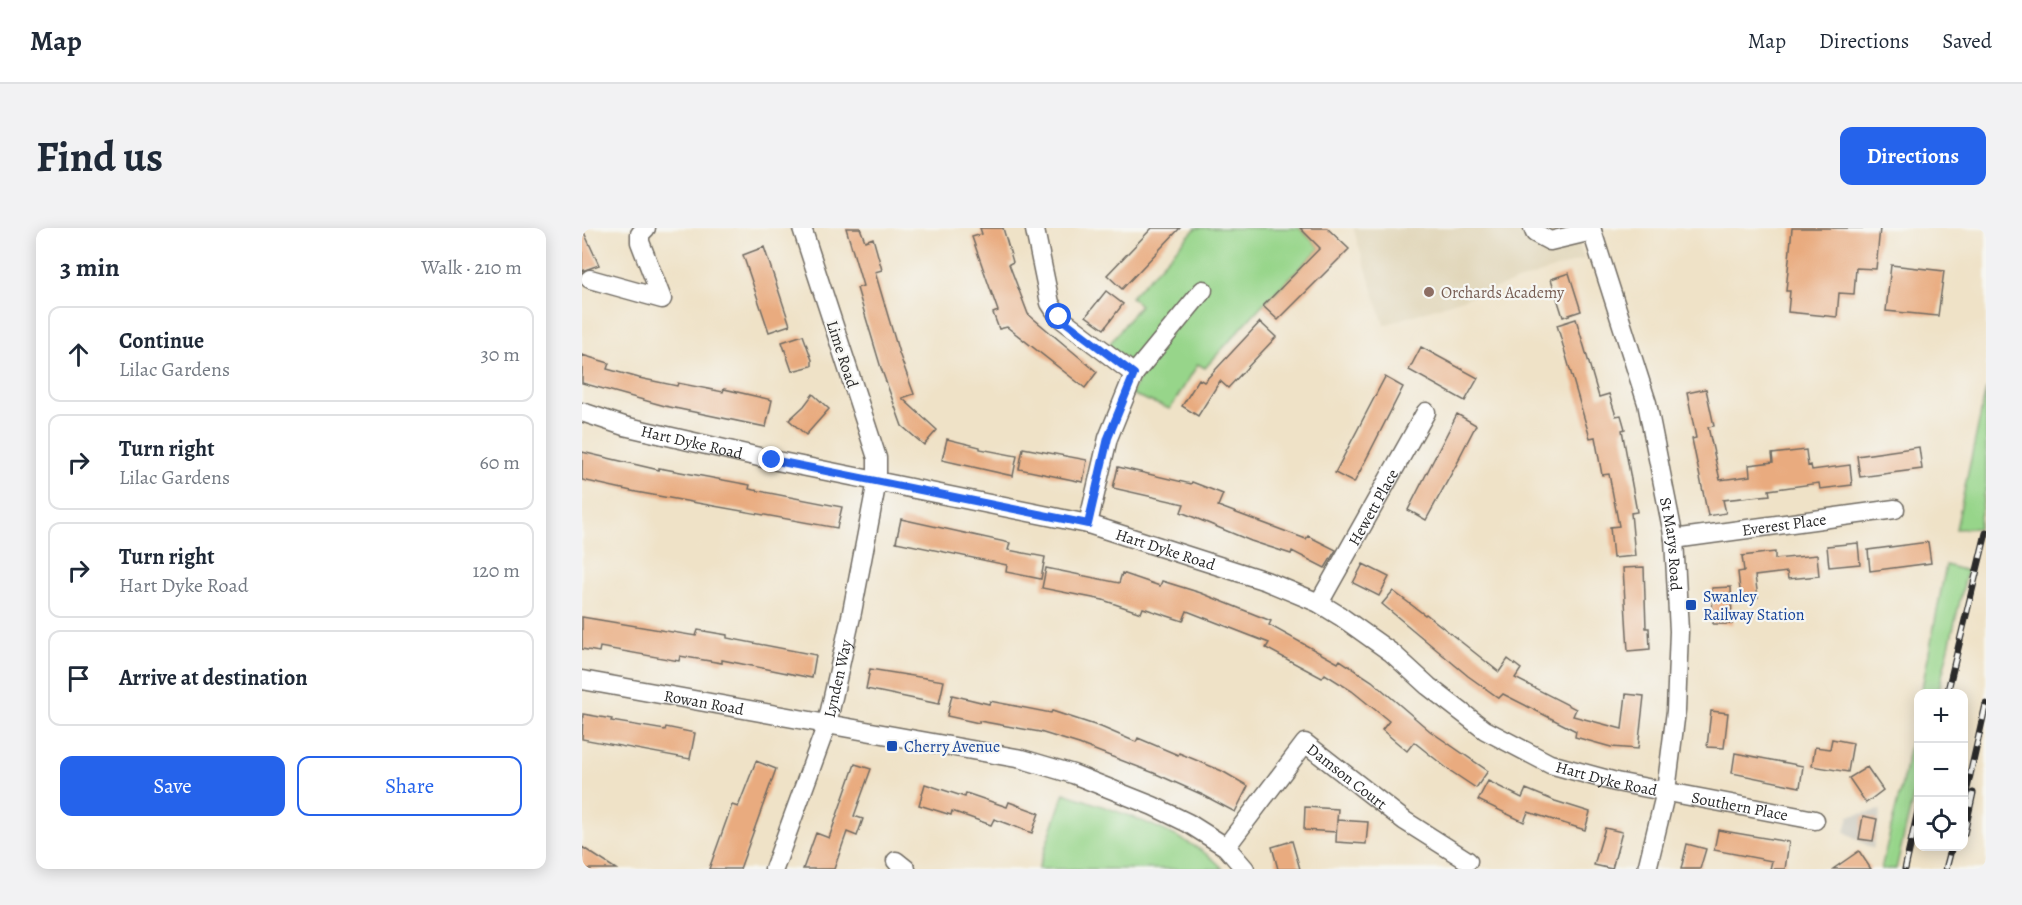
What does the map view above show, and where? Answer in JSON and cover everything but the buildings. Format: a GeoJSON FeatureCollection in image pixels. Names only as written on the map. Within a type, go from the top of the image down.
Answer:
{"type":"FeatureCollection","features":[{"type":"Feature","properties":{"kind":"street"},"geometry":{"type":"LineString","coordinates":[[590,279],[662,299],[640,242],[640,234],[646,228]]}},
{"type":"Feature","properties":{"kind":"street","name":"Lime Road"},"geometry":{"type":"LineString","coordinates":[[802,228],[876,458],[877,481]]}},
{"type":"Feature","properties":{"kind":"street"},"geometry":{"type":"LineString","coordinates":[[1533,228],[1535,233],[1550,241],[1591,229]]}},
{"type":"Feature","properties":{"kind":"street","name":"St Marys Road"},"geometry":{"type":"LineString","coordinates":[[1591,229],[1647,403],[1674,539],[1679,631],[1674,735],[1666,791],[1647,869]]}},
{"type":"Feature","properties":{"kind":"street"},"geometry":{"type":"LineString","coordinates":[[1035,230],[1050,303],[1059,317],[1134,374]]}},
{"type":"Feature","properties":{"kind":"street"},"geometry":{"type":"LineString","coordinates":[[1088,524],[1108,438],[1134,374],[1203,290]]}},
{"type":"Feature","properties":{"kind":"street","name":"Hart Dyke Road"},"geometry":{"type":"LineString","coordinates":[[582,412],[624,426],[738,452],[1088,524],[1266,580],[1319,603],[1361,630],[1485,730],[1523,752],[1574,772],[1616,783],[1666,791]]}},
{"type":"Feature","properties":{"kind":"street","name":"Hewett Place"},"geometry":{"type":"LineString","coordinates":[[1319,603],[1426,412]]}},
{"type":"Feature","properties":{"kind":"street","name":"Lynden Way"},"geometry":{"type":"LineString","coordinates":[[774,869],[827,724],[852,612],[877,481]]}},
{"type":"Feature","properties":{"kind":"street","name":"Everest Place"},"geometry":{"type":"LineString","coordinates":[[1674,539],[1895,509]]}},
{"type":"Feature","properties":{"kind":"street","name":"Rowan Road"},"geometry":{"type":"LineString","coordinates":[[582,680],[827,724]]}},
{"type":"Feature","properties":{"kind":"street"},"geometry":{"type":"LineString","coordinates":[[827,724],[1022,759],[1073,774],[1162,810],[1205,832],[1226,847],[1245,869]]}},
{"type":"Feature","properties":{"kind":"street","name":"Damson Court"},"geometry":{"type":"LineString","coordinates":[[1226,847],[1305,743],[1405,821],[1468,861]]}},
{"type":"Feature","properties":{"kind":"street","name":"Southern Place"},"geometry":{"type":"LineString","coordinates":[[1666,791],[1815,820]]}},
{"type":"Feature","properties":{"kind":"shaded area","name":"Orchards Academy"},"geometry":{"type":"Polygon","coordinates":[[[1353,228],[1574,228],[1584,259],[1384,325],[1353,228]]]}},
{"type":"Feature","properties":{"kind":"shaded area"},"geometry":{"type":"Polygon","coordinates":[[[1881,810],[1873,849],[1845,832],[1849,816],[1881,810]]]}},
{"type":"Feature","properties":{"kind":"green space"},"geometry":{"type":"Polygon","coordinates":[[[1196,228],[1299,228],[1320,248],[1262,305],[1205,368],[1198,364],[1170,409],[1131,394],[1143,371],[1108,346],[1140,305],[1131,297],[1196,228]]]}},
{"type":"Feature","properties":{"kind":"green space"},"geometry":{"type":"Polygon","coordinates":[[[1986,389],[1986,486],[1978,528],[1956,529],[1986,389]]]}},
{"type":"Feature","properties":{"kind":"green space"},"geometry":{"type":"Polygon","coordinates":[[[1946,565],[1967,571],[1939,689],[1922,689],[1946,565]]]}},
{"type":"Feature","properties":{"kind":"green space"},"geometry":{"type":"Polygon","coordinates":[[[1914,724],[1914,793],[1896,869],[1881,869],[1914,724]]]}},
{"type":"Feature","properties":{"kind":"green space"},"geometry":{"type":"Polygon","coordinates":[[[1064,793],[1126,814],[1172,834],[1193,845],[1223,869],[1038,869],[1064,793]]]}},
{"type":"Feature","properties":{"kind":"railway"},"geometry":{"type":"LineString","coordinates":[[1948,689],[1986,533]]}},
{"type":"Feature","properties":{"kind":"railway"},"geometry":{"type":"LineString","coordinates":[[1965,797],[1986,704]]}},
{"type":"Feature","properties":{"kind":"railway"},"geometry":{"type":"LineString","coordinates":[[1968,816],[1973,793]]}},
{"type":"Feature","properties":{"kind":"railway"},"geometry":{"type":"LineString","coordinates":[[1905,869],[1914,829]]}},
{"type":"Feature","properties":{"kind":"railway"},"geometry":{"type":"LineString","coordinates":[[1946,869],[1951,851]]}},
{"type":"Feature","properties":{"kind":"place","name":"Orchards Academy"},"geometry":{"type":"Point","coordinates":[1429,292]}},
{"type":"Feature","properties":{"kind":"place","name":"Swanley Railway Station"},"geometry":{"type":"Point","coordinates":[1691,605]}},
{"type":"Feature","properties":{"kind":"place","name":"Cherry Avenue"},"geometry":{"type":"Point","coordinates":[892,746]}},
{"type":"Feature","properties":{"kind":"route"},"geometry":{"type":"LineString","coordinates":[[772,460],[1088,524],[1108,438],[1134,374],[1059,317]]}}]}
